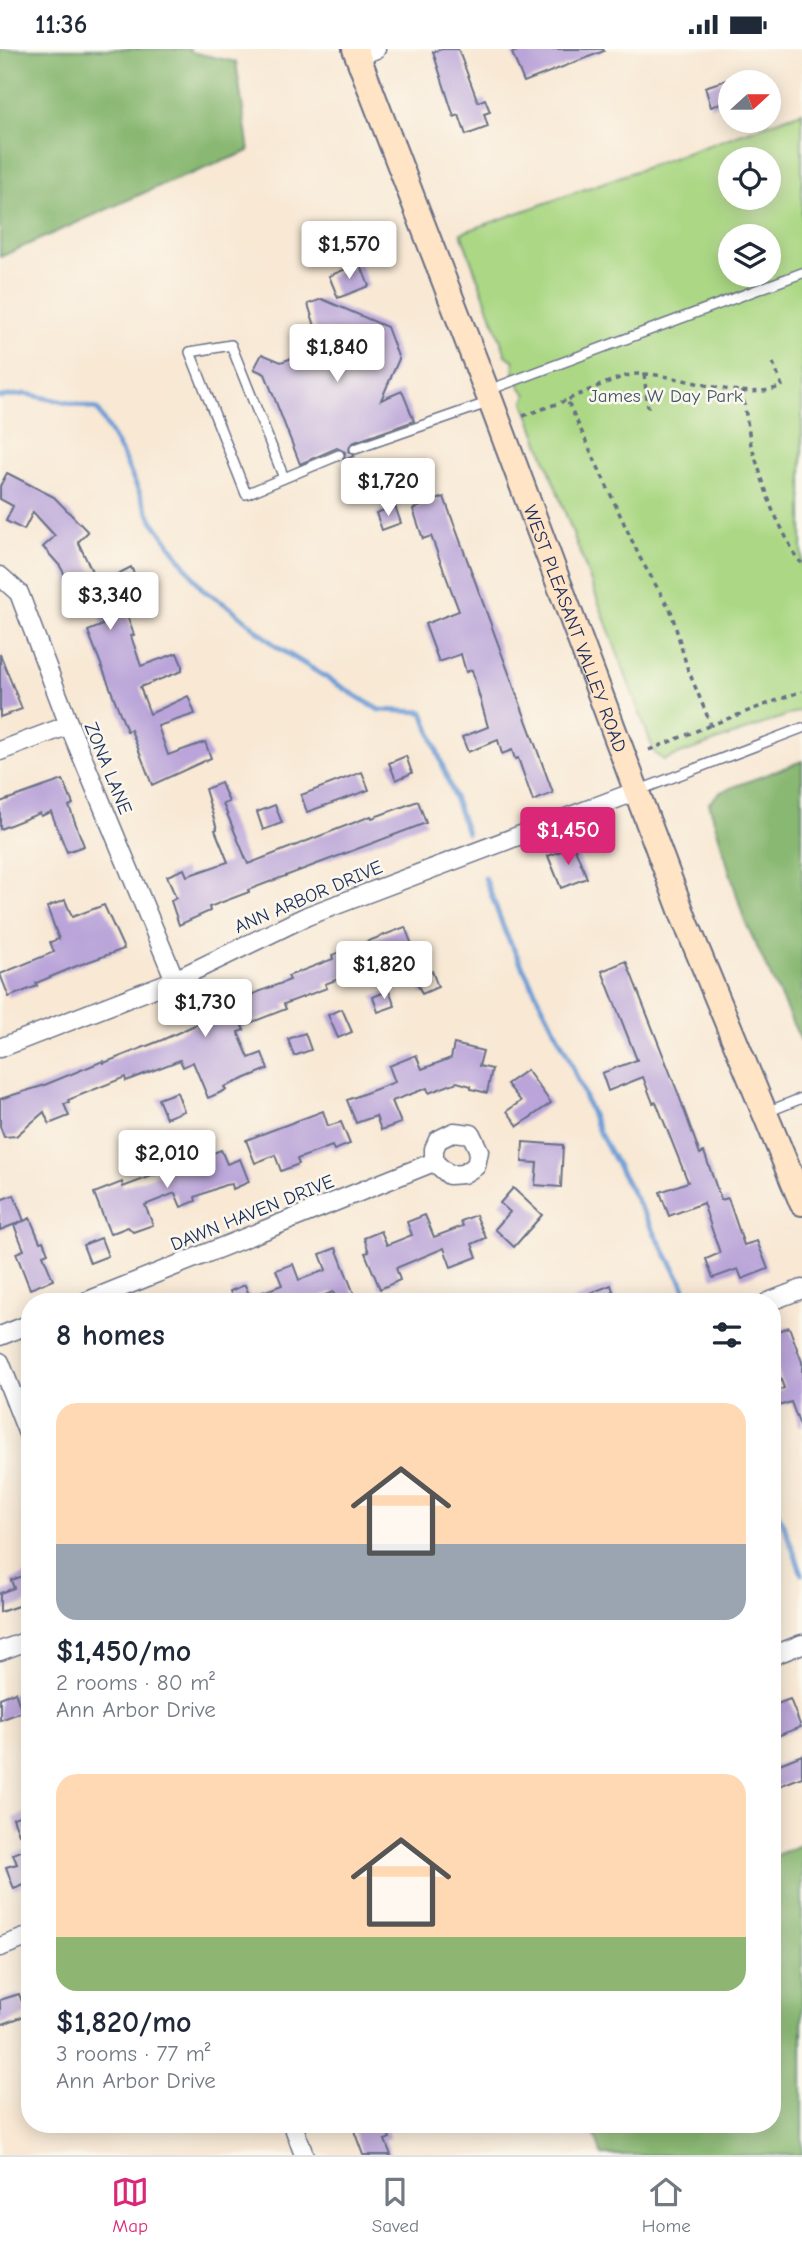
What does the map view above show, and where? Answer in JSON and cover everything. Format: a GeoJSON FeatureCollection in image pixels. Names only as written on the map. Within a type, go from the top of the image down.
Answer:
{"type":"FeatureCollection","features":[{"type":"Feature","properties":{"kind":"main road","name":"WEST PLEASANT VALLEY ROAD"},"geometry":{"type":"LineString","coordinates":[[363,51],[684,918],[802,1203]]}},
{"type":"Feature","properties":{"kind":"street","name":"ZONA LANE"},"geometry":{"type":"LineString","coordinates":[[0,576],[19,593],[69,725],[174,980]]}},
{"type":"Feature","properties":{"kind":"street"},"geometry":{"type":"LineString","coordinates":[[0,751],[69,725]]}},
{"type":"Feature","properties":{"kind":"street","name":"ANN ARBOR DRIVE"},"geometry":{"type":"LineString","coordinates":[[0,1048],[174,980],[307,916],[636,791]]}},
{"type":"Feature","properties":{"kind":"street","name":"DAWN HAVEN DRIVE"},"geometry":{"type":"LineString","coordinates":[[107,1293],[434,1162]]}},
{"type":"Feature","properties":{"kind":"street"},"geometry":{"type":"LineString","coordinates":[[781,1297],[802,1289]]}},
{"type":"Feature","properties":{"kind":"street"},"geometry":{"type":"LineString","coordinates":[[0,1336],[21,1328]]}},
{"type":"Feature","properties":{"kind":"street"},"geometry":{"type":"LineString","coordinates":[[0,1362],[21,1416]]}},
{"type":"Feature","properties":{"kind":"street"},"geometry":{"type":"LineString","coordinates":[[0,1651],[21,1643]]}},
{"type":"Feature","properties":{"kind":"street"},"geometry":{"type":"LineString","coordinates":[[781,1652],[802,1644]]}},
{"type":"Feature","properties":{"kind":"street"},"geometry":{"type":"LineString","coordinates":[[0,1947],[21,1939]]}},
{"type":"Feature","properties":{"kind":"street"},"geometry":{"type":"LineString","coordinates":[[296,2133],[304,2155]]}},
{"type":"Feature","properties":{"kind":"lane"},"geometry":{"type":"LineString","coordinates":[[355,449],[802,273]]}},
{"type":"Feature","properties":{"kind":"lane"},"geometry":{"type":"LineString","coordinates":[[284,478],[231,345],[190,352],[246,494],[339,455]]}},
{"type":"Feature","properties":{"kind":"lane"},"geometry":{"type":"LineString","coordinates":[[636,791],[802,728]]}},
{"type":"Feature","properties":{"kind":"lane"},"geometry":{"type":"LineString","coordinates":[[765,1112],[802,1098]]}},
{"type":"Feature","properties":{"kind":"path"},"geometry":{"type":"LineString","coordinates":[[523,416],[635,374],[665,376],[742,391],[771,391],[782,386],[773,363]]}},
{"type":"Feature","properties":{"kind":"path"},"geometry":{"type":"LineString","coordinates":[[644,375],[648,408]]}},
{"type":"Feature","properties":{"kind":"path"},"geometry":{"type":"LineString","coordinates":[[742,391],[751,445],[772,509],[797,559],[802,563]]}},
{"type":"Feature","properties":{"kind":"path"},"geometry":{"type":"LineString","coordinates":[[567,400],[640,558],[671,611],[687,667],[711,725]]}},
{"type":"Feature","properties":{"kind":"path"},"geometry":{"type":"LineString","coordinates":[[649,750],[802,691]]}},
{"type":"Feature","properties":{"kind":"green space"},"geometry":{"type":"Polygon","coordinates":[[[0,49],[190,49],[191,52],[236,62],[249,151],[157,187],[0,257],[0,49]]]}},
{"type":"Feature","properties":{"kind":"green space","name":"James W Day Park"},"geometry":{"type":"Polygon","coordinates":[[[802,112],[802,710],[664,760],[655,754],[524,402],[527,394],[516,379],[514,361],[506,355],[461,233],[743,133],[781,133],[781,119],[802,112]]]}},
{"type":"Feature","properties":{"kind":"green space"},"geometry":{"type":"Polygon","coordinates":[[[802,761],[802,1043],[744,919],[709,803],[720,792],[802,761]]]}},
{"type":"Feature","properties":{"kind":"green space"},"geometry":{"type":"Polygon","coordinates":[[[802,1844],[802,2155],[602,2155],[594,2133],[781,2133],[781,1853],[802,1844]]]}},
{"type":"Feature","properties":{"kind":"building"},"geometry":{"type":"Polygon","coordinates":[[[458,49],[478,102],[485,99],[490,112],[484,114],[488,127],[466,135],[459,115],[454,117],[433,52],[458,49]]]}},
{"type":"Feature","properties":{"kind":"building"},"geometry":{"type":"Polygon","coordinates":[[[522,49],[604,51],[524,82],[512,53],[522,49]]]}},
{"type":"Feature","properties":{"kind":"building"},"geometry":{"type":"Polygon","coordinates":[[[718,83],[718,104],[711,107],[705,87],[718,83]]]}},
{"type":"Feature","properties":{"kind":"building"},"geometry":{"type":"Polygon","coordinates":[[[360,263],[369,286],[338,298],[329,276],[360,263]]]}},
{"type":"Feature","properties":{"kind":"building"},"geometry":{"type":"Polygon","coordinates":[[[322,299],[387,327],[399,359],[381,400],[402,391],[414,421],[352,443],[348,451],[354,456],[344,460],[345,452],[337,448],[300,464],[265,374],[254,369],[262,354],[281,362],[298,356],[306,336],[320,342],[308,304],[322,299]]]}},
{"type":"Feature","properties":{"kind":"building"},"geometry":{"type":"Polygon","coordinates":[[[7,473],[54,497],[88,532],[78,542],[98,584],[131,567],[137,580],[118,591],[134,635],[131,636],[141,666],[177,653],[182,665],[182,671],[140,687],[150,714],[188,696],[195,714],[158,726],[168,755],[205,742],[211,758],[152,785],[131,730],[127,731],[88,631],[103,625],[91,591],[78,599],[60,566],[43,547],[55,536],[33,512],[24,530],[6,521],[13,506],[0,499],[0,486],[7,473]]]}},
{"type":"Feature","properties":{"kind":"building"},"geometry":{"type":"Polygon","coordinates":[[[444,497],[553,793],[533,801],[518,758],[515,759],[512,750],[502,754],[498,740],[468,752],[462,737],[488,727],[472,670],[466,672],[461,654],[439,662],[425,624],[459,611],[431,536],[423,539],[413,509],[444,497]]]}},
{"type":"Feature","properties":{"kind":"building"},"geometry":{"type":"Polygon","coordinates":[[[395,506],[401,523],[382,530],[376,513],[395,506]]]}},
{"type":"Feature","properties":{"kind":"building"},"geometry":{"type":"Polygon","coordinates":[[[0,654],[22,709],[0,717],[0,654]]]}},
{"type":"Feature","properties":{"kind":"building"},"geometry":{"type":"Polygon","coordinates":[[[406,756],[412,773],[396,780],[389,763],[406,756]]]}},
{"type":"Feature","properties":{"kind":"building"},"geometry":{"type":"Polygon","coordinates":[[[362,772],[369,790],[307,812],[301,795],[362,772]]]}},
{"type":"Feature","properties":{"kind":"building"},"geometry":{"type":"Polygon","coordinates":[[[63,780],[73,804],[69,806],[84,846],[67,852],[51,812],[41,816],[40,813],[0,829],[0,802],[63,780]]]}},
{"type":"Feature","properties":{"kind":"building"},"geometry":{"type":"Polygon","coordinates":[[[221,783],[229,802],[223,804],[248,864],[371,816],[372,818],[418,801],[426,823],[248,890],[249,892],[209,907],[210,911],[179,925],[171,901],[176,898],[167,876],[184,869],[187,876],[228,862],[215,830],[217,829],[205,789],[221,783]]]}},
{"type":"Feature","properties":{"kind":"building"},"geometry":{"type":"Polygon","coordinates":[[[275,805],[282,823],[263,830],[257,812],[275,805]]]}},
{"type":"Feature","properties":{"kind":"building"},"geometry":{"type":"Polygon","coordinates":[[[574,846],[587,878],[561,888],[548,856],[574,846]]]}},
{"type":"Feature","properties":{"kind":"building"},"geometry":{"type":"Polygon","coordinates":[[[65,900],[72,917],[104,905],[124,949],[79,965],[9,997],[0,974],[54,952],[50,942],[59,939],[47,907],[65,900]]]}},
{"type":"Feature","properties":{"kind":"building"},"geometry":{"type":"Polygon","coordinates":[[[405,927],[418,960],[398,968],[395,961],[383,966],[381,963],[325,984],[327,988],[284,1004],[286,1009],[242,1026],[244,1030],[238,1032],[249,1058],[262,1053],[268,1069],[224,1087],[226,1090],[208,1098],[193,1062],[183,1067],[180,1060],[126,1081],[125,1077],[68,1100],[69,1103],[64,1104],[69,1116],[49,1124],[44,1112],[16,1136],[4,1137],[0,1126],[0,1099],[42,1086],[162,1040],[204,1021],[202,1017],[246,1001],[245,997],[290,980],[288,976],[333,959],[332,955],[405,927]]]}},
{"type":"Feature","properties":{"kind":"building"},"geometry":{"type":"Polygon","coordinates":[[[626,961],[700,1154],[704,1152],[721,1200],[728,1198],[744,1245],[757,1241],[768,1269],[742,1279],[738,1269],[713,1278],[706,1259],[720,1253],[703,1203],[669,1216],[660,1192],[688,1182],[656,1102],[653,1103],[643,1077],[608,1091],[602,1073],[637,1060],[602,971],[626,961]]]}},
{"type":"Feature","properties":{"kind":"building"},"geometry":{"type":"Polygon","coordinates":[[[432,971],[438,987],[422,994],[415,979],[432,971]]]}},
{"type":"Feature","properties":{"kind":"building"},"geometry":{"type":"Polygon","coordinates":[[[389,990],[395,1006],[378,1012],[373,997],[389,990]]]}},
{"type":"Feature","properties":{"kind":"building"},"geometry":{"type":"Polygon","coordinates":[[[342,1009],[352,1032],[338,1038],[328,1015],[342,1009]]]}},
{"type":"Feature","properties":{"kind":"building"},"geometry":{"type":"Polygon","coordinates":[[[305,1033],[311,1050],[294,1056],[288,1039],[305,1033]]]}},
{"type":"Feature","properties":{"kind":"building"},"geometry":{"type":"Polygon","coordinates":[[[454,1044],[483,1051],[479,1066],[492,1069],[487,1093],[457,1082],[429,1093],[427,1088],[392,1101],[401,1123],[381,1130],[376,1116],[356,1123],[347,1100],[395,1082],[389,1066],[416,1055],[422,1069],[451,1058],[454,1044]]]}},
{"type":"Feature","properties":{"kind":"building"},"geometry":{"type":"Polygon","coordinates":[[[527,1070],[551,1103],[518,1126],[507,1111],[521,1101],[507,1084],[527,1070]]]}},
{"type":"Feature","properties":{"kind":"building"},"geometry":{"type":"Polygon","coordinates":[[[177,1092],[184,1111],[166,1118],[158,1099],[177,1092]]]}},
{"type":"Feature","properties":{"kind":"building"},"geometry":{"type":"Polygon","coordinates":[[[323,1111],[328,1126],[341,1122],[350,1144],[334,1150],[332,1146],[297,1159],[299,1164],[281,1171],[275,1155],[255,1163],[246,1140],[323,1111]]]}},
{"type":"Feature","properties":{"kind":"building"},"geometry":{"type":"Polygon","coordinates":[[[523,1142],[563,1145],[561,1187],[535,1185],[537,1163],[522,1162],[523,1142]]]}},
{"type":"Feature","properties":{"kind":"building"},"geometry":{"type":"Polygon","coordinates":[[[221,1150],[227,1164],[240,1159],[249,1182],[233,1189],[232,1184],[225,1185],[195,1197],[196,1201],[181,1207],[175,1193],[145,1205],[153,1225],[133,1232],[128,1227],[110,1234],[94,1193],[122,1182],[123,1187],[221,1150]]]}},
{"type":"Feature","properties":{"kind":"building"},"geometry":{"type":"Polygon","coordinates":[[[513,1188],[542,1215],[514,1247],[495,1229],[510,1212],[500,1203],[513,1188]]]}},
{"type":"Feature","properties":{"kind":"building"},"geometry":{"type":"Polygon","coordinates":[[[14,1195],[24,1221],[30,1218],[40,1242],[43,1241],[48,1253],[43,1255],[53,1280],[30,1289],[16,1253],[24,1250],[14,1225],[23,1221],[0,1230],[0,1200],[14,1195]]]}},
{"type":"Feature","properties":{"kind":"building"},"geometry":{"type":"Polygon","coordinates":[[[425,1215],[434,1237],[463,1226],[461,1221],[476,1215],[486,1238],[472,1244],[477,1257],[451,1267],[444,1248],[396,1268],[400,1280],[380,1289],[365,1253],[369,1252],[364,1238],[381,1231],[387,1245],[412,1235],[407,1222],[425,1215]]]}},
{"type":"Feature","properties":{"kind":"building"},"geometry":{"type":"Polygon","coordinates":[[[101,1238],[108,1256],[90,1263],[83,1245],[101,1238]]]}},
{"type":"Feature","properties":{"kind":"building"},"geometry":{"type":"Polygon","coordinates":[[[336,1248],[354,1293],[261,1293],[282,1285],[276,1270],[293,1264],[299,1280],[326,1270],[320,1254],[336,1248]]]}},
{"type":"Feature","properties":{"kind":"building"},"geometry":{"type":"Polygon","coordinates":[[[245,1285],[248,1293],[231,1293],[230,1291],[245,1285]]]}},
{"type":"Feature","properties":{"kind":"building"},"geometry":{"type":"Polygon","coordinates":[[[611,1285],[614,1293],[590,1293],[611,1285]]]}},
{"type":"Feature","properties":{"kind":"building"},"geometry":{"type":"Polygon","coordinates":[[[789,1327],[802,1362],[802,1426],[791,1402],[781,1405],[781,1389],[784,1388],[781,1380],[781,1330],[789,1327]]]}},
{"type":"Feature","properties":{"kind":"building"},"geometry":{"type":"Polygon","coordinates":[[[21,1576],[21,1605],[0,1612],[0,1593],[14,1588],[11,1580],[21,1576]]]}},
{"type":"Feature","properties":{"kind":"building"},"geometry":{"type":"Polygon","coordinates":[[[15,1692],[21,1712],[0,1720],[0,1698],[15,1692]]]}},
{"type":"Feature","properties":{"kind":"building"},"geometry":{"type":"Polygon","coordinates":[[[790,1699],[801,1727],[781,1735],[781,1702],[790,1699]]]}},
{"type":"Feature","properties":{"kind":"building"},"geometry":{"type":"Polygon","coordinates":[[[802,1755],[802,1777],[781,1785],[781,1763],[802,1755]]]}},
{"type":"Feature","properties":{"kind":"building"},"geometry":{"type":"Polygon","coordinates":[[[21,1815],[21,1833],[19,1834],[13,1818],[21,1815]]]}},
{"type":"Feature","properties":{"kind":"building"},"geometry":{"type":"Polygon","coordinates":[[[21,1851],[21,1886],[14,1889],[6,1867],[17,1864],[13,1854],[21,1851]]]}},
{"type":"Feature","properties":{"kind":"building"},"geometry":{"type":"Polygon","coordinates":[[[19,1994],[21,2017],[0,2025],[0,2000],[19,1994]]]}},
{"type":"Feature","properties":{"kind":"building"},"geometry":{"type":"Polygon","coordinates":[[[355,2133],[388,2133],[390,2138],[385,2140],[391,2155],[363,2155],[355,2133]]]}},
{"type":"Feature","properties":{"kind":"waterway"},"geometry":{"type":"LineString","coordinates":[[0,397],[26,394],[97,409],[121,452],[152,520],[203,590],[231,608],[277,647],[379,710],[423,712],[467,833]]}},
{"type":"Feature","properties":{"kind":"waterway"},"geometry":{"type":"LineString","coordinates":[[485,878],[506,934],[568,1056],[599,1132],[686,1293]]}},
{"type":"Feature","properties":{"kind":"waterway"},"geometry":{"type":"LineString","coordinates":[[781,1520],[802,1574]]}}]}
